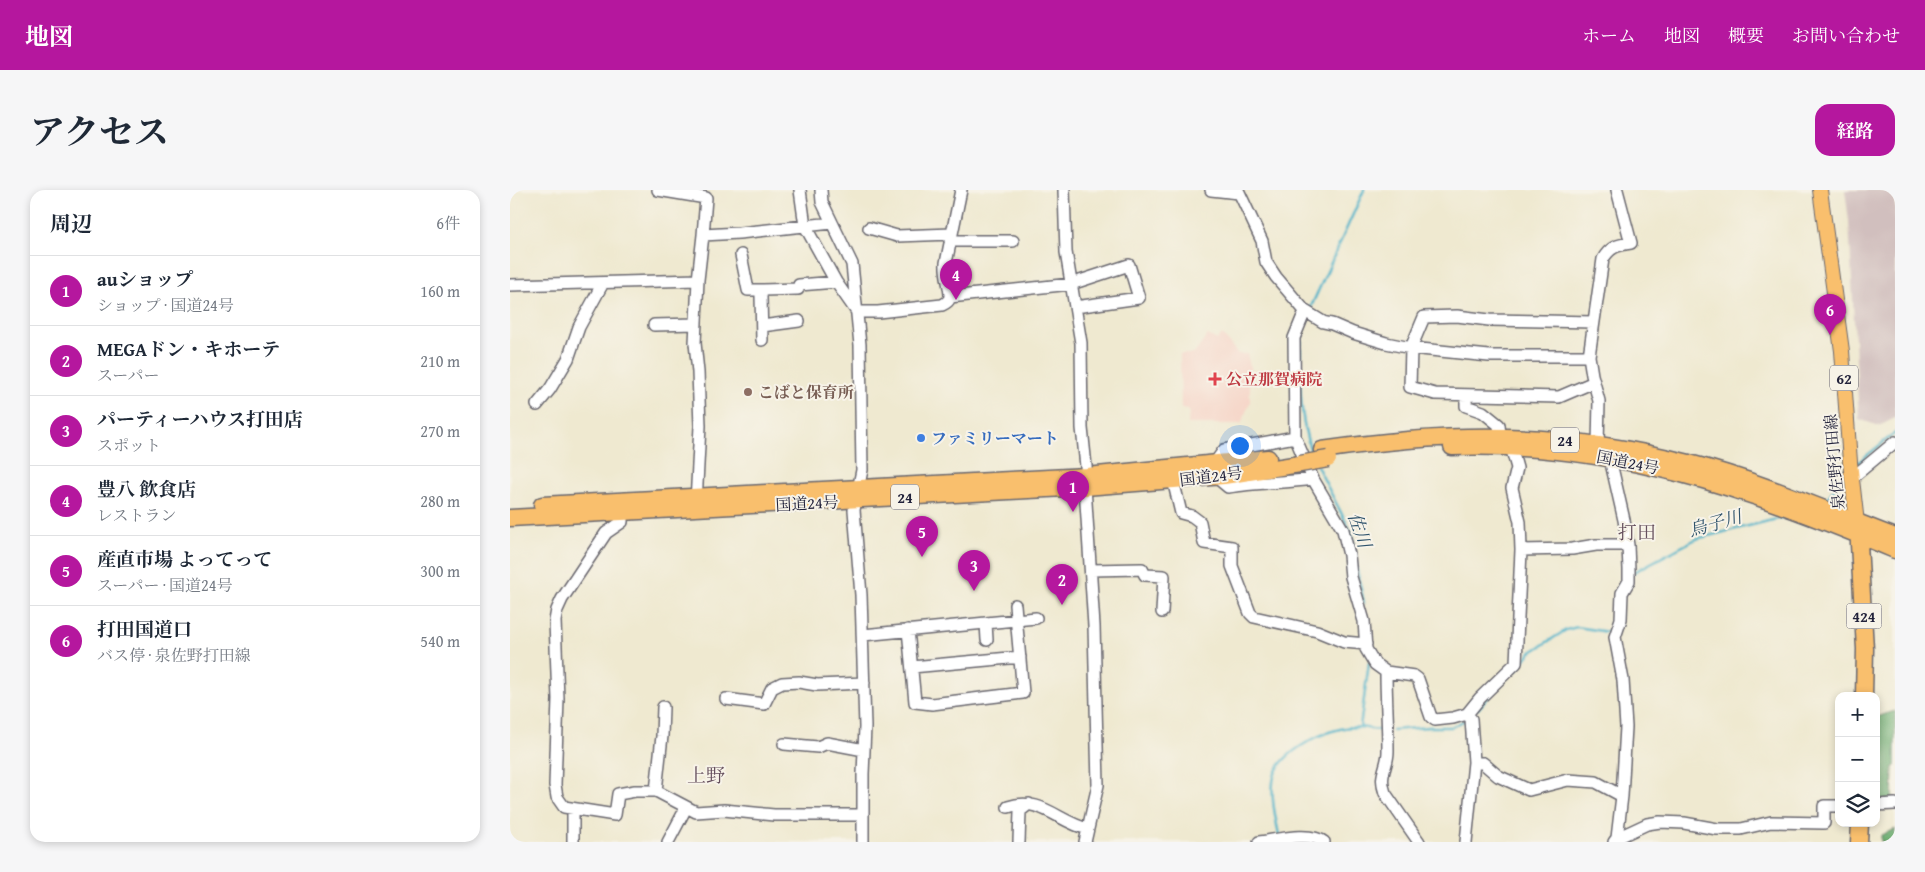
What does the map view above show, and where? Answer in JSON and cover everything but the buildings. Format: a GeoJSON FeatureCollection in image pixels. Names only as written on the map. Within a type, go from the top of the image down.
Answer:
{"type":"FeatureCollection","features":[{"type":"Feature","properties":{"kind":"highway","name":"国道24号"},"geometry":{"type":"LineString","coordinates":[[510,507],[696,503],[1086,481],[1215,470],[1325,455],[1506,441],[1557,451],[1600,450],[1795,503],[1858,529],[1895,550]]}},
{"type":"Feature","properties":{"kind":"highway","name":"国道24号"},"geometry":{"type":"LineString","coordinates":[[1086,481],[1173,480],[1215,470]]}},
{"type":"Feature","properties":{"kind":"highway","name":"国道24号"},"geometry":{"type":"LineString","coordinates":[[510,518],[622,513],[696,503]]}},
{"type":"Feature","properties":{"kind":"highway","name":"国道24号"},"geometry":{"type":"LineString","coordinates":[[1858,529],[1895,537]]}},
{"type":"Feature","properties":{"kind":"highway","name":"424"},"geometry":{"type":"LineString","coordinates":[[1858,529],[1865,649],[1864,692]]}},
{"type":"Feature","properties":{"kind":"highway"},"geometry":{"type":"LineString","coordinates":[[1859,842],[1860,827]]}},
{"type":"Feature","properties":{"kind":"main road","name":"泉佐野打田線"},"geometry":{"type":"LineString","coordinates":[[1820,190],[1842,351],[1850,462],[1858,529]]}},
{"type":"Feature","properties":{"kind":"street"},"geometry":{"type":"LineString","coordinates":[[658,190],[706,198],[694,342],[698,372],[700,426],[696,503]]}},
{"type":"Feature","properties":{"kind":"street"},"geometry":{"type":"LineString","coordinates":[[800,190],[805,226],[836,282],[857,312]]}},
{"type":"Feature","properties":{"kind":"street"},"geometry":{"type":"LineString","coordinates":[[821,190],[822,202],[852,264],[857,312],[862,470],[854,510],[863,635],[863,842]]}},
{"type":"Feature","properties":{"kind":"street"},"geometry":{"type":"LineString","coordinates":[[857,312],[878,312],[942,305],[948,302],[950,297],[946,272],[961,190]]}},
{"type":"Feature","properties":{"kind":"street"},"geometry":{"type":"LineString","coordinates":[[1064,190],[1066,252],[1081,343],[1082,428],[1097,696],[1098,785],[1085,842]]}},
{"type":"Feature","properties":{"kind":"street"},"geometry":{"type":"LineString","coordinates":[[1211,190],[1239,191],[1262,241],[1266,262],[1276,277],[1305,311],[1323,322],[1386,343],[1411,348],[1489,356],[1589,356]]}},
{"type":"Feature","properties":{"kind":"street"},"geometry":{"type":"LineString","coordinates":[[1616,190],[1631,243],[1614,246],[1603,259],[1589,356],[1599,401],[1600,450],[1611,463],[1628,545],[1629,574],[1622,593],[1621,619],[1615,637],[1623,680],[1626,727],[1622,796],[1616,840]]}},
{"type":"Feature","properties":{"kind":"street"},"geometry":{"type":"LineString","coordinates":[[703,235],[832,223]]}},
{"type":"Feature","properties":{"kind":"street"},"geometry":{"type":"LineString","coordinates":[[868,228],[897,236],[1013,241]]}},
{"type":"Feature","properties":{"kind":"street"},"geometry":{"type":"LineString","coordinates":[[741,255],[748,290],[798,289],[799,284],[836,282]]}},
{"type":"Feature","properties":{"kind":"street"},"geometry":{"type":"LineString","coordinates":[[950,297],[1071,284],[1129,265],[1139,298],[1075,307]]}},
{"type":"Feature","properties":{"kind":"street"},"geometry":{"type":"LineString","coordinates":[[510,285],[698,280]]}},
{"type":"Feature","properties":{"kind":"street"},"geometry":{"type":"LineString","coordinates":[[537,405],[550,389],[568,359],[579,327],[603,283]]}},
{"type":"Feature","properties":{"kind":"street"},"geometry":{"type":"LineString","coordinates":[[762,340],[761,296],[763,290]]}},
{"type":"Feature","properties":{"kind":"street"},"geometry":{"type":"LineString","coordinates":[[1305,311],[1294,338],[1295,437],[1313,479],[1343,530],[1347,543],[1351,577],[1364,620],[1366,648],[1375,664],[1386,672],[1414,676],[1418,679],[1428,710],[1431,717],[1435,720],[1469,716]]}},
{"type":"Feature","properties":{"kind":"street"},"geometry":{"type":"LineString","coordinates":[[1594,322],[1489,320],[1457,316],[1424,316],[1411,348],[1410,387],[1436,394],[1559,397],[1594,382]]}},
{"type":"Feature","properties":{"kind":"street"},"geometry":{"type":"LineString","coordinates":[[762,326],[799,322]]}},
{"type":"Feature","properties":{"kind":"street"},"geometry":{"type":"LineString","coordinates":[[654,325],[696,324]]}},
{"type":"Feature","properties":{"kind":"street"},"geometry":{"type":"LineString","coordinates":[[1466,396],[1466,406],[1483,412],[1499,425],[1517,468],[1512,488],[1520,522],[1521,550],[1516,662],[1480,698],[1469,716],[1474,762],[1466,842]]}},
{"type":"Feature","properties":{"kind":"street"},"geometry":{"type":"LineString","coordinates":[[1295,437],[1224,450],[1215,470],[1228,487],[1252,482],[1290,482],[1313,479]]}},
{"type":"Feature","properties":{"kind":"street"},"geometry":{"type":"LineString","coordinates":[[1852,478],[1895,442]]}},
{"type":"Feature","properties":{"kind":"street"},"geometry":{"type":"LineString","coordinates":[[1173,480],[1181,513],[1192,516],[1200,522],[1204,542],[1232,547],[1232,566],[1254,618],[1317,631],[1344,642],[1366,648]]}},
{"type":"Feature","properties":{"kind":"street"},"geometry":{"type":"LineString","coordinates":[[622,513],[622,522],[606,533],[557,610],[555,621],[558,699],[555,785],[557,796],[564,807],[615,814],[618,794],[635,791],[656,791],[696,812],[724,810],[774,815],[863,815]]}},
{"type":"Feature","properties":{"kind":"street"},"geometry":{"type":"LineString","coordinates":[[1521,550],[1628,545]]}},
{"type":"Feature","properties":{"kind":"street"},"geometry":{"type":"LineString","coordinates":[[1091,570],[1142,569],[1145,575],[1164,576],[1162,612]]}},
{"type":"Feature","properties":{"kind":"street"},"geometry":{"type":"LineString","coordinates":[[908,630],[915,702],[932,704],[1023,693],[1015,606]]}},
{"type":"Feature","properties":{"kind":"street"},"geometry":{"type":"LineString","coordinates":[[863,635],[1036,618]]}},
{"type":"Feature","properties":{"kind":"street"},"geometry":{"type":"LineString","coordinates":[[986,623],[987,640]]}},
{"type":"Feature","properties":{"kind":"street"},"geometry":{"type":"LineString","coordinates":[[912,667],[1020,658]]}},
{"type":"Feature","properties":{"kind":"street"},"geometry":{"type":"LineString","coordinates":[[1386,672],[1388,754],[1382,776],[1382,784],[1419,842]]}},
{"type":"Feature","properties":{"kind":"street"},"geometry":{"type":"LineString","coordinates":[[726,699],[764,704],[772,688],[782,683],[799,682],[817,685],[864,683]]}},
{"type":"Feature","properties":{"kind":"street"},"geometry":{"type":"LineString","coordinates":[[656,791],[663,707]]}},
{"type":"Feature","properties":{"kind":"street"},"geometry":{"type":"LineString","coordinates":[[784,744],[818,747],[827,742],[864,750]]}},
{"type":"Feature","properties":{"kind":"street"},"geometry":{"type":"LineString","coordinates":[[1474,762],[1484,763],[1498,776],[1529,790],[1568,780],[1596,782],[1622,796]]}},
{"type":"Feature","properties":{"kind":"street"},"geometry":{"type":"LineString","coordinates":[[1008,807],[1021,803],[1043,808],[1074,826],[1088,830]]}},
{"type":"Feature","properties":{"kind":"street"},"geometry":{"type":"LineString","coordinates":[[1020,842],[1020,811],[1028,804]]}},
{"type":"Feature","properties":{"kind":"street"},"geometry":{"type":"LineString","coordinates":[[1880,805],[1895,804]]}},
{"type":"Feature","properties":{"kind":"street"},"geometry":{"type":"LineString","coordinates":[[1616,840],[1647,824],[1660,822],[1684,823],[1717,829],[1742,829],[1771,822],[1824,823],[1824,806],[1835,806]]}},
{"type":"Feature","properties":{"kind":"street"},"geometry":{"type":"LineString","coordinates":[[668,842],[686,808]]}},
{"type":"Feature","properties":{"kind":"street"},"geometry":{"type":"LineString","coordinates":[[573,809],[573,842]]}},
{"type":"Feature","properties":{"kind":"street"},"geometry":{"type":"LineString","coordinates":[[1259,842],[1308,836],[1324,842]]}},
{"type":"Feature","properties":{"kind":"shaded area"},"geometry":{"type":"Polygon","coordinates":[[[1845,190],[1895,190],[1895,418],[1879,426],[1859,419],[1849,221],[1845,190]]]}},
{"type":"Feature","properties":{"kind":"shaded area","name":"公立那賀病院"},"geometry":{"type":"Polygon","coordinates":[[[1222,334],[1238,354],[1247,354],[1250,366],[1250,402],[1241,424],[1188,424],[1189,409],[1181,408],[1180,354],[1194,354],[1208,335],[1217,340],[1222,334]]]}},
{"type":"Feature","properties":{"kind":"green space"},"geometry":{"type":"Polygon","coordinates":[[[1895,711],[1895,766],[1893,767],[1892,799],[1880,800],[1880,716],[1895,711]]]}},
{"type":"Feature","properties":{"kind":"green space"},"geometry":{"type":"Polygon","coordinates":[[[1895,829],[1895,842],[1881,842],[1881,835],[1895,829]]]}},
{"type":"Feature","properties":{"kind":"waterway","name":"佐川"},"geometry":{"type":"LineString","coordinates":[[1310,309],[1364,190]]}},
{"type":"Feature","properties":{"kind":"waterway","name":"佐川"},"geometry":{"type":"LineString","coordinates":[[1302,331],[1300,361],[1302,412],[1308,443],[1313,456]]}},
{"type":"Feature","properties":{"kind":"waterway","name":"烏子川"},"geometry":{"type":"LineString","coordinates":[[1855,465],[1895,433]]}},
{"type":"Feature","properties":{"kind":"waterway","name":"佐川"},"geometry":{"type":"LineString","coordinates":[[1317,466],[1352,534],[1364,603]]}},
{"type":"Feature","properties":{"kind":"waterway","name":"烏子川"},"geometry":{"type":"LineString","coordinates":[[1821,500],[1828,497],[1846,474]]}},
{"type":"Feature","properties":{"kind":"waterway","name":"烏子川"},"geometry":{"type":"LineString","coordinates":[[1634,572],[1696,539],[1789,516]]}},
{"type":"Feature","properties":{"kind":"waterway","name":"烏子川"},"geometry":{"type":"LineString","coordinates":[[1614,622],[1618,593],[1625,577]]}},
{"type":"Feature","properties":{"kind":"waterway","name":"烏子川"},"geometry":{"type":"LineString","coordinates":[[1515,671],[1530,653],[1566,630],[1577,627],[1608,632],[1613,627]]}},
{"type":"Feature","properties":{"kind":"waterway","name":"佐川"},"geometry":{"type":"LineString","coordinates":[[1279,836],[1273,796],[1273,782],[1276,772],[1289,755],[1309,741],[1342,728],[1360,727],[1369,663]]}},
{"type":"Feature","properties":{"kind":"waterway","name":"烏子川"},"geometry":{"type":"LineString","coordinates":[[1478,709],[1491,694]]}},
{"type":"Feature","properties":{"kind":"waterway","name":"烏子川"},"geometry":{"type":"LineString","coordinates":[[1392,730],[1452,727],[1467,719]]}},
{"type":"Feature","properties":{"kind":"waterway","name":"烏子川"},"geometry":{"type":"LineString","coordinates":[[1360,727],[1384,731]]}},
{"type":"Feature","properties":{"kind":"place","name":"豊八 飲食店"},"geometry":{"type":"Point","coordinates":[956,300]}},
{"type":"Feature","properties":{"kind":"place","name":"打田国道口"},"geometry":{"type":"Point","coordinates":[1830,335]}},
{"type":"Feature","properties":{"kind":"place","name":"公立那賀病院"},"geometry":{"type":"Point","coordinates":[1215,379]}},
{"type":"Feature","properties":{"kind":"place","name":"こばと保育所"},"geometry":{"type":"Point","coordinates":[748,392]}},
{"type":"Feature","properties":{"kind":"place","name":"ファミリーマート"},"geometry":{"type":"Point","coordinates":[921,438]}},
{"type":"Feature","properties":{"kind":"place","name":"auショップ"},"geometry":{"type":"Point","coordinates":[1073,512]}},
{"type":"Feature","properties":{"kind":"place","name":"産直市場 よってって"},"geometry":{"type":"Point","coordinates":[922,557]}},
{"type":"Feature","properties":{"kind":"place","name":"パーティーハウス打田店"},"geometry":{"type":"Point","coordinates":[974,591]}},
{"type":"Feature","properties":{"kind":"place","name":"MEGAドン・キホーテ"},"geometry":{"type":"Point","coordinates":[1062,605]}},
{"type":"Feature","properties":{"kind":"district","name":"打田"},"geometry":{"type":"Point","coordinates":[1637,532]}},
{"type":"Feature","properties":{"kind":"district","name":"上野"},"geometry":{"type":"Point","coordinates":[706,775]}}]}
